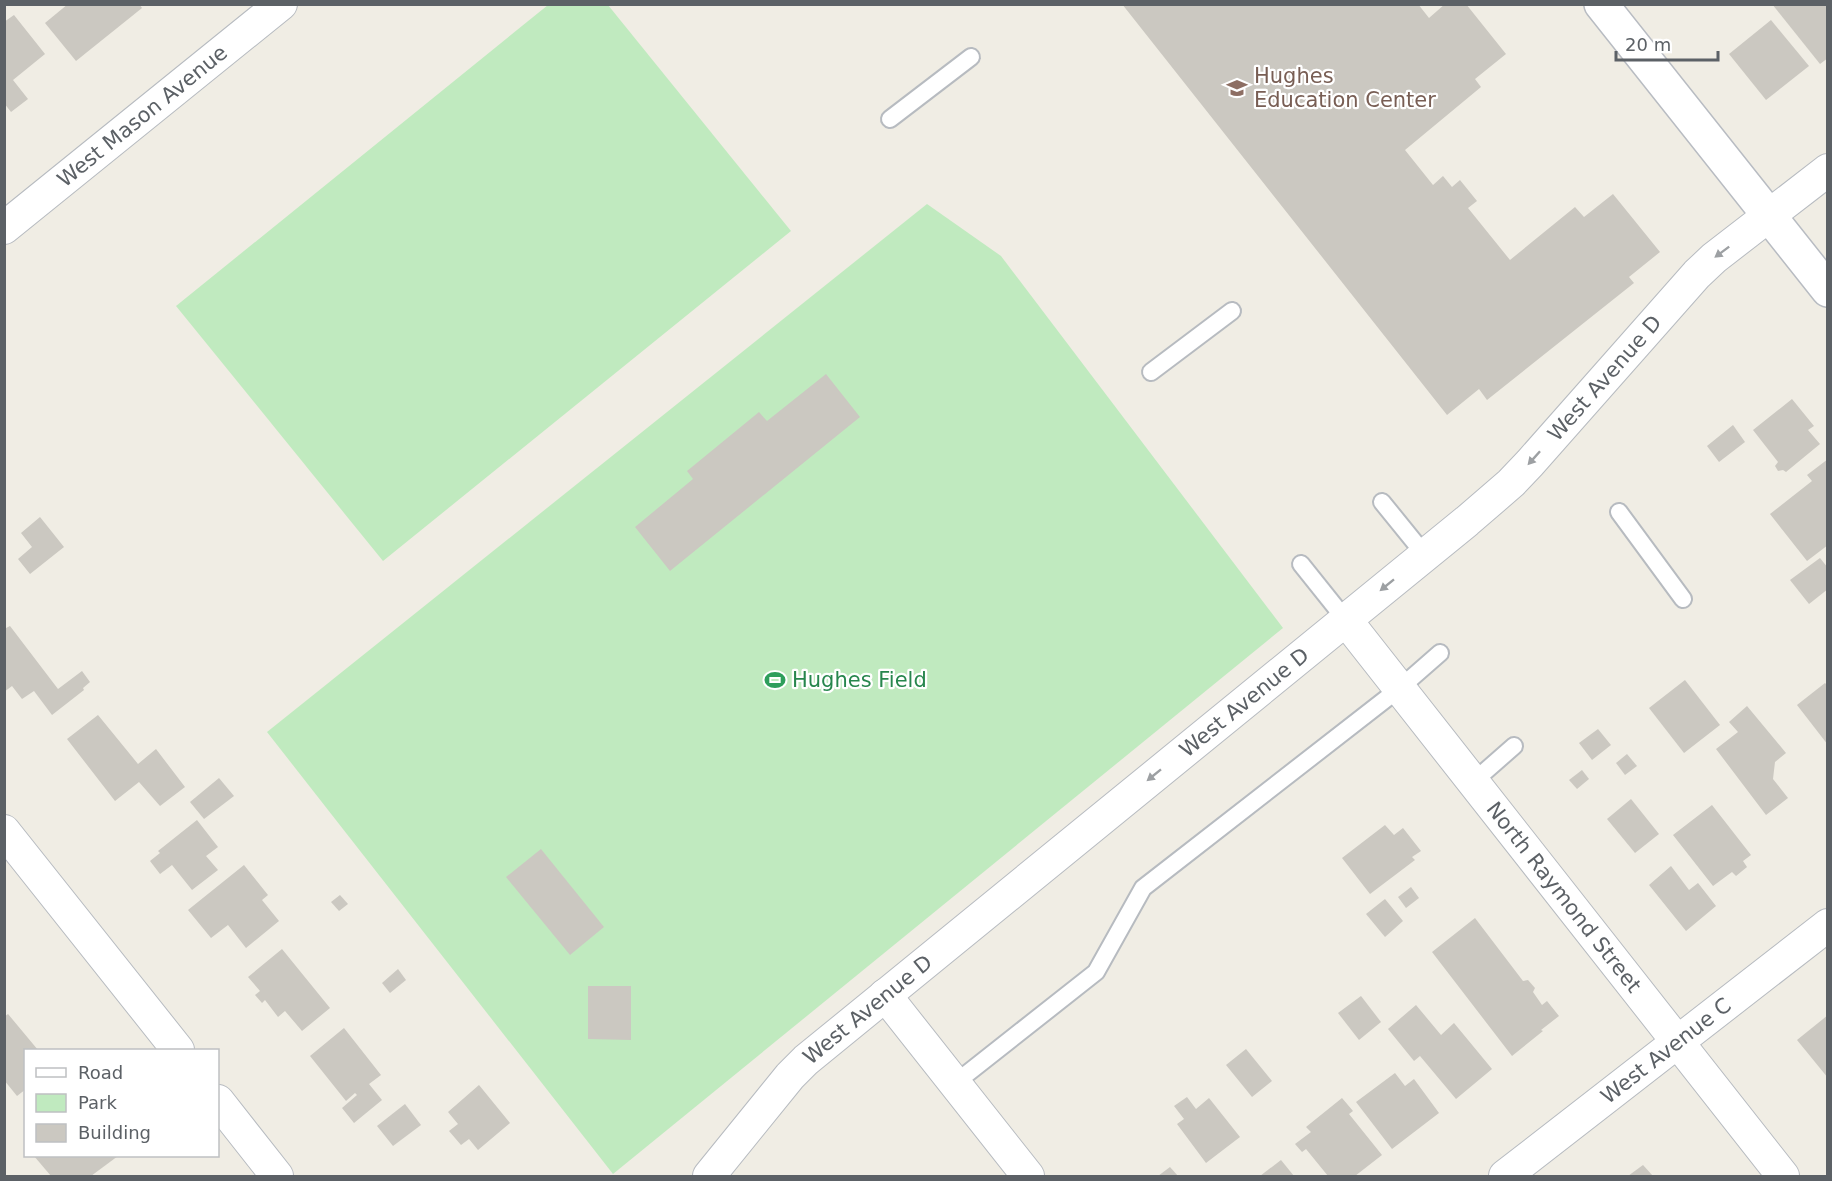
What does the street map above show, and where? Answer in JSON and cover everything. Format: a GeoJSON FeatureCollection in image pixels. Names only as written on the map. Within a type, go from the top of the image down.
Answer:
{"type":"FeatureCollection","features":[{"type":"Feature","properties":{"kind":"main road"},"geometry":{"type":"LineString","coordinates":[[1601,4],[1827,290]]}},
{"type":"Feature","properties":{"kind":"street","name":"West Mason Avenue"},"geometry":{"type":"LineString","coordinates":[[4,228],[281,4]]}},
{"type":"Feature","properties":{"kind":"street","name":"West Avenue D"},"geometry":{"type":"LineString","coordinates":[[709,1176],[790,1076],[823,1044],[1511,483],[1697,274],[1714,258],[1827,170]]}},
{"type":"Feature","properties":{"kind":"street","name":"North Raymond Street"},"geometry":{"type":"LineString","coordinates":[[1346,619],[1782,1176]]}},
{"type":"Feature","properties":{"kind":"street"},"geometry":{"type":"LineString","coordinates":[[4,831],[177,1049]]}},
{"type":"Feature","properties":{"kind":"street","name":"West Avenue C"},"geometry":{"type":"LineString","coordinates":[[1505,1176],[1827,925]]}},
{"type":"Feature","properties":{"kind":"street"},"geometry":{"type":"LineString","coordinates":[[885,995],[1028,1176]]}},
{"type":"Feature","properties":{"kind":"street"},"geometry":{"type":"LineString","coordinates":[[219,1102],[277,1176]]}},
{"type":"Feature","properties":{"kind":"lane"},"geometry":{"type":"LineString","coordinates":[[890,119],[971,57]]}},
{"type":"Feature","properties":{"kind":"lane"},"geometry":{"type":"LineString","coordinates":[[1151,372],[1232,310]]}},
{"type":"Feature","properties":{"kind":"lane"},"geometry":{"type":"LineString","coordinates":[[1382,502],[1425,555]]}},
{"type":"Feature","properties":{"kind":"lane"},"geometry":{"type":"LineString","coordinates":[[1619,512],[1683,598]]}},
{"type":"Feature","properties":{"kind":"lane"},"geometry":{"type":"LineString","coordinates":[[1301,564],[1346,619]]}},
{"type":"Feature","properties":{"kind":"lane"},"geometry":{"type":"LineString","coordinates":[[954,1084],[1096,972],[1143,888],[1400,688],[1440,653]]}},
{"type":"Feature","properties":{"kind":"lane"},"geometry":{"type":"LineString","coordinates":[[1473,782],[1514,746]]}},
{"type":"Feature","properties":{"kind":"green space"},"geometry":{"type":"Polygon","coordinates":[[[548,5],[608,5],[791,231],[383,561],[176,306],[548,5]]]}},
{"type":"Feature","properties":{"kind":"green space","name":"Hughes Field"},"geometry":{"type":"Polygon","coordinates":[[[927,204],[1001,256],[1283,628],[613,1174],[267,732],[927,204]]]}},
{"type":"Feature","properties":{"kind":"building"},"geometry":{"type":"Polygon","coordinates":[[[68,4],[139,4],[142,8],[76,61],[45,23],[68,4]]]}},
{"type":"Feature","properties":{"kind":"building"},"geometry":{"type":"Polygon","coordinates":[[[1122,4],[1418,4],[1429,18],[1445,4],[1466,4],[1506,54],[1475,79],[1481,87],[1405,150],[1433,185],[1443,176],[1452,187],[1460,180],[1477,201],[1468,208],[1510,260],[1575,207],[1584,217],[1613,194],[1660,252],[1629,277],[1634,283],[1487,400],[1479,389],[1447,415],[1122,4]]]}},
{"type":"Feature","properties":{"kind":"building"},"geometry":{"type":"Polygon","coordinates":[[[1772,4],[1828,4],[1828,58],[1820,64],[1772,4]]]}},
{"type":"Feature","properties":{"kind":"building"},"geometry":{"type":"Polygon","coordinates":[[[14,15],[45,54],[13,80],[28,99],[11,112],[4,103],[4,22],[14,15]]]}},
{"type":"Feature","properties":{"kind":"building"},"geometry":{"type":"Polygon","coordinates":[[[1771,20],[1809,66],[1766,100],[1729,54],[1771,20]]]}},
{"type":"Feature","properties":{"kind":"building"},"geometry":{"type":"Polygon","coordinates":[[[826,374],[860,417],[670,571],[635,527],[693,479],[687,471],[759,412],[767,421],[826,374]]]}},
{"type":"Feature","properties":{"kind":"building"},"geometry":{"type":"Polygon","coordinates":[[[1792,399],[1814,426],[1808,430],[1820,444],[1786,472],[1778,471],[1775,466],[1778,462],[1753,430],[1792,399]]]}},
{"type":"Feature","properties":{"kind":"building"},"geometry":{"type":"Polygon","coordinates":[[[1733,425],[1745,442],[1719,462],[1707,446],[1733,425]]]}},
{"type":"Feature","properties":{"kind":"building"},"geometry":{"type":"Polygon","coordinates":[[[1828,459],[1828,545],[1807,561],[1770,514],[1812,481],[1807,475],[1828,459]]]}},
{"type":"Feature","properties":{"kind":"building"},"geometry":{"type":"Polygon","coordinates":[[[40,517],[64,547],[30,574],[18,559],[32,547],[21,533],[40,517]]]}},
{"type":"Feature","properties":{"kind":"building"},"geometry":{"type":"Polygon","coordinates":[[[1820,558],[1828,568],[1828,589],[1809,604],[1790,580],[1820,558]]]}},
{"type":"Feature","properties":{"kind":"building"},"geometry":{"type":"Polygon","coordinates":[[[10,626],[58,689],[82,671],[90,682],[83,688],[84,690],[52,715],[34,691],[22,699],[12,686],[4,692],[4,629],[10,626]]]}},
{"type":"Feature","properties":{"kind":"building"},"geometry":{"type":"Polygon","coordinates":[[[1685,680],[1720,725],[1684,753],[1649,708],[1685,680]]]}},
{"type":"Feature","properties":{"kind":"building"},"geometry":{"type":"Polygon","coordinates":[[[1825,683],[1828,686],[1828,745],[1797,705],[1825,683]]]}},
{"type":"Feature","properties":{"kind":"building"},"geometry":{"type":"Polygon","coordinates":[[[1747,706],[1786,753],[1775,762],[1773,779],[1788,798],[1766,815],[1716,749],[1738,732],[1729,722],[1747,706]]]}},
{"type":"Feature","properties":{"kind":"building"},"geometry":{"type":"Polygon","coordinates":[[[98,715],[138,764],[156,749],[185,787],[160,806],[139,782],[115,801],[67,739],[98,715]]]}},
{"type":"Feature","properties":{"kind":"building"},"geometry":{"type":"Polygon","coordinates":[[[1598,729],[1611,745],[1592,760],[1579,743],[1598,729]]]}},
{"type":"Feature","properties":{"kind":"building"},"geometry":{"type":"Polygon","coordinates":[[[1627,754],[1637,766],[1625,775],[1616,763],[1627,754]]]}},
{"type":"Feature","properties":{"kind":"building"},"geometry":{"type":"Polygon","coordinates":[[[1582,770],[1589,779],[1577,789],[1569,780],[1582,770]]]}},
{"type":"Feature","properties":{"kind":"building"},"geometry":{"type":"Polygon","coordinates":[[[219,778],[234,796],[204,819],[190,802],[219,778]]]}},
{"type":"Feature","properties":{"kind":"building"},"geometry":{"type":"Polygon","coordinates":[[[1631,799],[1659,834],[1635,853],[1607,819],[1631,799]]]}},
{"type":"Feature","properties":{"kind":"building"},"geometry":{"type":"Polygon","coordinates":[[[1712,805],[1751,855],[1743,861],[1747,867],[1736,876],[1732,872],[1713,886],[1673,835],[1712,805]]]}},
{"type":"Feature","properties":{"kind":"building"},"geometry":{"type":"Polygon","coordinates":[[[197,820],[218,847],[206,856],[218,870],[192,890],[172,865],[160,874],[150,861],[160,853],[158,851],[197,820]]]}},
{"type":"Feature","properties":{"kind":"building"},"geometry":{"type":"Polygon","coordinates":[[[1385,825],[1394,835],[1403,828],[1421,851],[1412,857],[1415,860],[1370,894],[1342,858],[1385,825]]]}},
{"type":"Feature","properties":{"kind":"building"},"geometry":{"type":"Polygon","coordinates":[[[541,849],[604,927],[570,955],[506,877],[541,849]]]}},
{"type":"Feature","properties":{"kind":"building"},"geometry":{"type":"Polygon","coordinates":[[[244,865],[268,895],[262,900],[279,921],[246,948],[228,925],[211,938],[188,910],[244,865]]]}},
{"type":"Feature","properties":{"kind":"building"},"geometry":{"type":"Polygon","coordinates":[[[1671,866],[1689,890],[1698,883],[1716,906],[1686,931],[1649,885],[1671,866]]]}},
{"type":"Feature","properties":{"kind":"building"},"geometry":{"type":"Polygon","coordinates":[[[1411,887],[1419,898],[1406,908],[1398,897],[1411,887]]]}},
{"type":"Feature","properties":{"kind":"building"},"geometry":{"type":"Polygon","coordinates":[[[340,895],[348,904],[339,911],[331,902],[340,895]]]}},
{"type":"Feature","properties":{"kind":"building"},"geometry":{"type":"Polygon","coordinates":[[[1385,899],[1403,921],[1385,937],[1366,914],[1385,899]]]}},
{"type":"Feature","properties":{"kind":"building"},"geometry":{"type":"Polygon","coordinates":[[[1475,918],[1523,981],[1528,980],[1535,988],[1533,992],[1542,1005],[1547,1001],[1559,1016],[1512,1056],[1432,952],[1475,918]]]}},
{"type":"Feature","properties":{"kind":"building"},"geometry":{"type":"Polygon","coordinates":[[[282,949],[330,1008],[302,1031],[285,1011],[278,1017],[265,1000],[262,1003],[255,995],[260,991],[248,977],[282,949]]]}},
{"type":"Feature","properties":{"kind":"building"},"geometry":{"type":"Polygon","coordinates":[[[398,969],[406,980],[390,993],[382,983],[398,969]]]}},
{"type":"Feature","properties":{"kind":"building"},"geometry":{"type":"Polygon","coordinates":[[[588,986],[631,986],[631,1040],[588,1039],[588,986]]]}},
{"type":"Feature","properties":{"kind":"building"},"geometry":{"type":"Polygon","coordinates":[[[1361,996],[1381,1022],[1359,1040],[1338,1013],[1361,996]]]}},
{"type":"Feature","properties":{"kind":"building"},"geometry":{"type":"Polygon","coordinates":[[[1416,1005],[1441,1035],[1454,1023],[1492,1069],[1456,1099],[1420,1056],[1414,1061],[1388,1029],[1416,1005]]]}},
{"type":"Feature","properties":{"kind":"building"},"geometry":{"type":"Polygon","coordinates":[[[8,1014],[37,1049],[24,1049],[24,1091],[17,1096],[4,1080],[4,1017],[8,1014]]]}},
{"type":"Feature","properties":{"kind":"building"},"geometry":{"type":"Polygon","coordinates":[[[1828,1015],[1828,1078],[1797,1040],[1828,1015]]]}},
{"type":"Feature","properties":{"kind":"building"},"geometry":{"type":"Polygon","coordinates":[[[344,1028],[381,1075],[369,1084],[382,1100],[354,1123],[342,1108],[357,1095],[355,1093],[346,1101],[310,1056],[344,1028]]]}},
{"type":"Feature","properties":{"kind":"building"},"geometry":{"type":"Polygon","coordinates":[[[1246,1049],[1272,1081],[1252,1097],[1226,1065],[1246,1049]]]}},
{"type":"Feature","properties":{"kind":"building"},"geometry":{"type":"Polygon","coordinates":[[[1395,1073],[1405,1086],[1414,1079],[1439,1113],[1392,1149],[1356,1102],[1395,1073]]]}},
{"type":"Feature","properties":{"kind":"building"},"geometry":{"type":"Polygon","coordinates":[[[479,1085],[510,1123],[478,1150],[469,1139],[461,1145],[449,1131],[458,1124],[448,1112],[479,1085]]]}},
{"type":"Feature","properties":{"kind":"building"},"geometry":{"type":"Polygon","coordinates":[[[1187,1097],[1196,1109],[1209,1098],[1240,1137],[1206,1163],[1177,1124],[1184,1119],[1174,1106],[1187,1097]]]}},
{"type":"Feature","properties":{"kind":"building"},"geometry":{"type":"Polygon","coordinates":[[[1342,1098],[1353,1111],[1349,1114],[1382,1155],[1355,1176],[1328,1176],[1306,1149],[1302,1152],[1295,1144],[1311,1132],[1306,1127],[1342,1098]]]}},
{"type":"Feature","properties":{"kind":"building"},"geometry":{"type":"Polygon","coordinates":[[[405,1104],[421,1125],[393,1146],[377,1126],[405,1104]]]}},
{"type":"Feature","properties":{"kind":"building"},"geometry":{"type":"Polygon","coordinates":[[[35,1157],[117,1157],[91,1176],[51,1176],[35,1157]]]}},
{"type":"Feature","properties":{"kind":"building"},"geometry":{"type":"Polygon","coordinates":[[[1281,1160],[1294,1176],[1260,1176],[1281,1160]]]}},
{"type":"Feature","properties":{"kind":"building"},"geometry":{"type":"Polygon","coordinates":[[[1643,1165],[1653,1176],[1628,1176],[1643,1165]]]}},
{"type":"Feature","properties":{"kind":"building"},"geometry":{"type":"Polygon","coordinates":[[[1170,1167],[1178,1176],[1158,1176],[1170,1167]]]}},
{"type":"Feature","properties":{"kind":"place","name":"Hughes Education Center"},"geometry":{"type":"Point","coordinates":[1237,88]}},
{"type":"Feature","properties":{"kind":"place","name":"Hughes Field"},"geometry":{"type":"Point","coordinates":[775,680]}}]}
